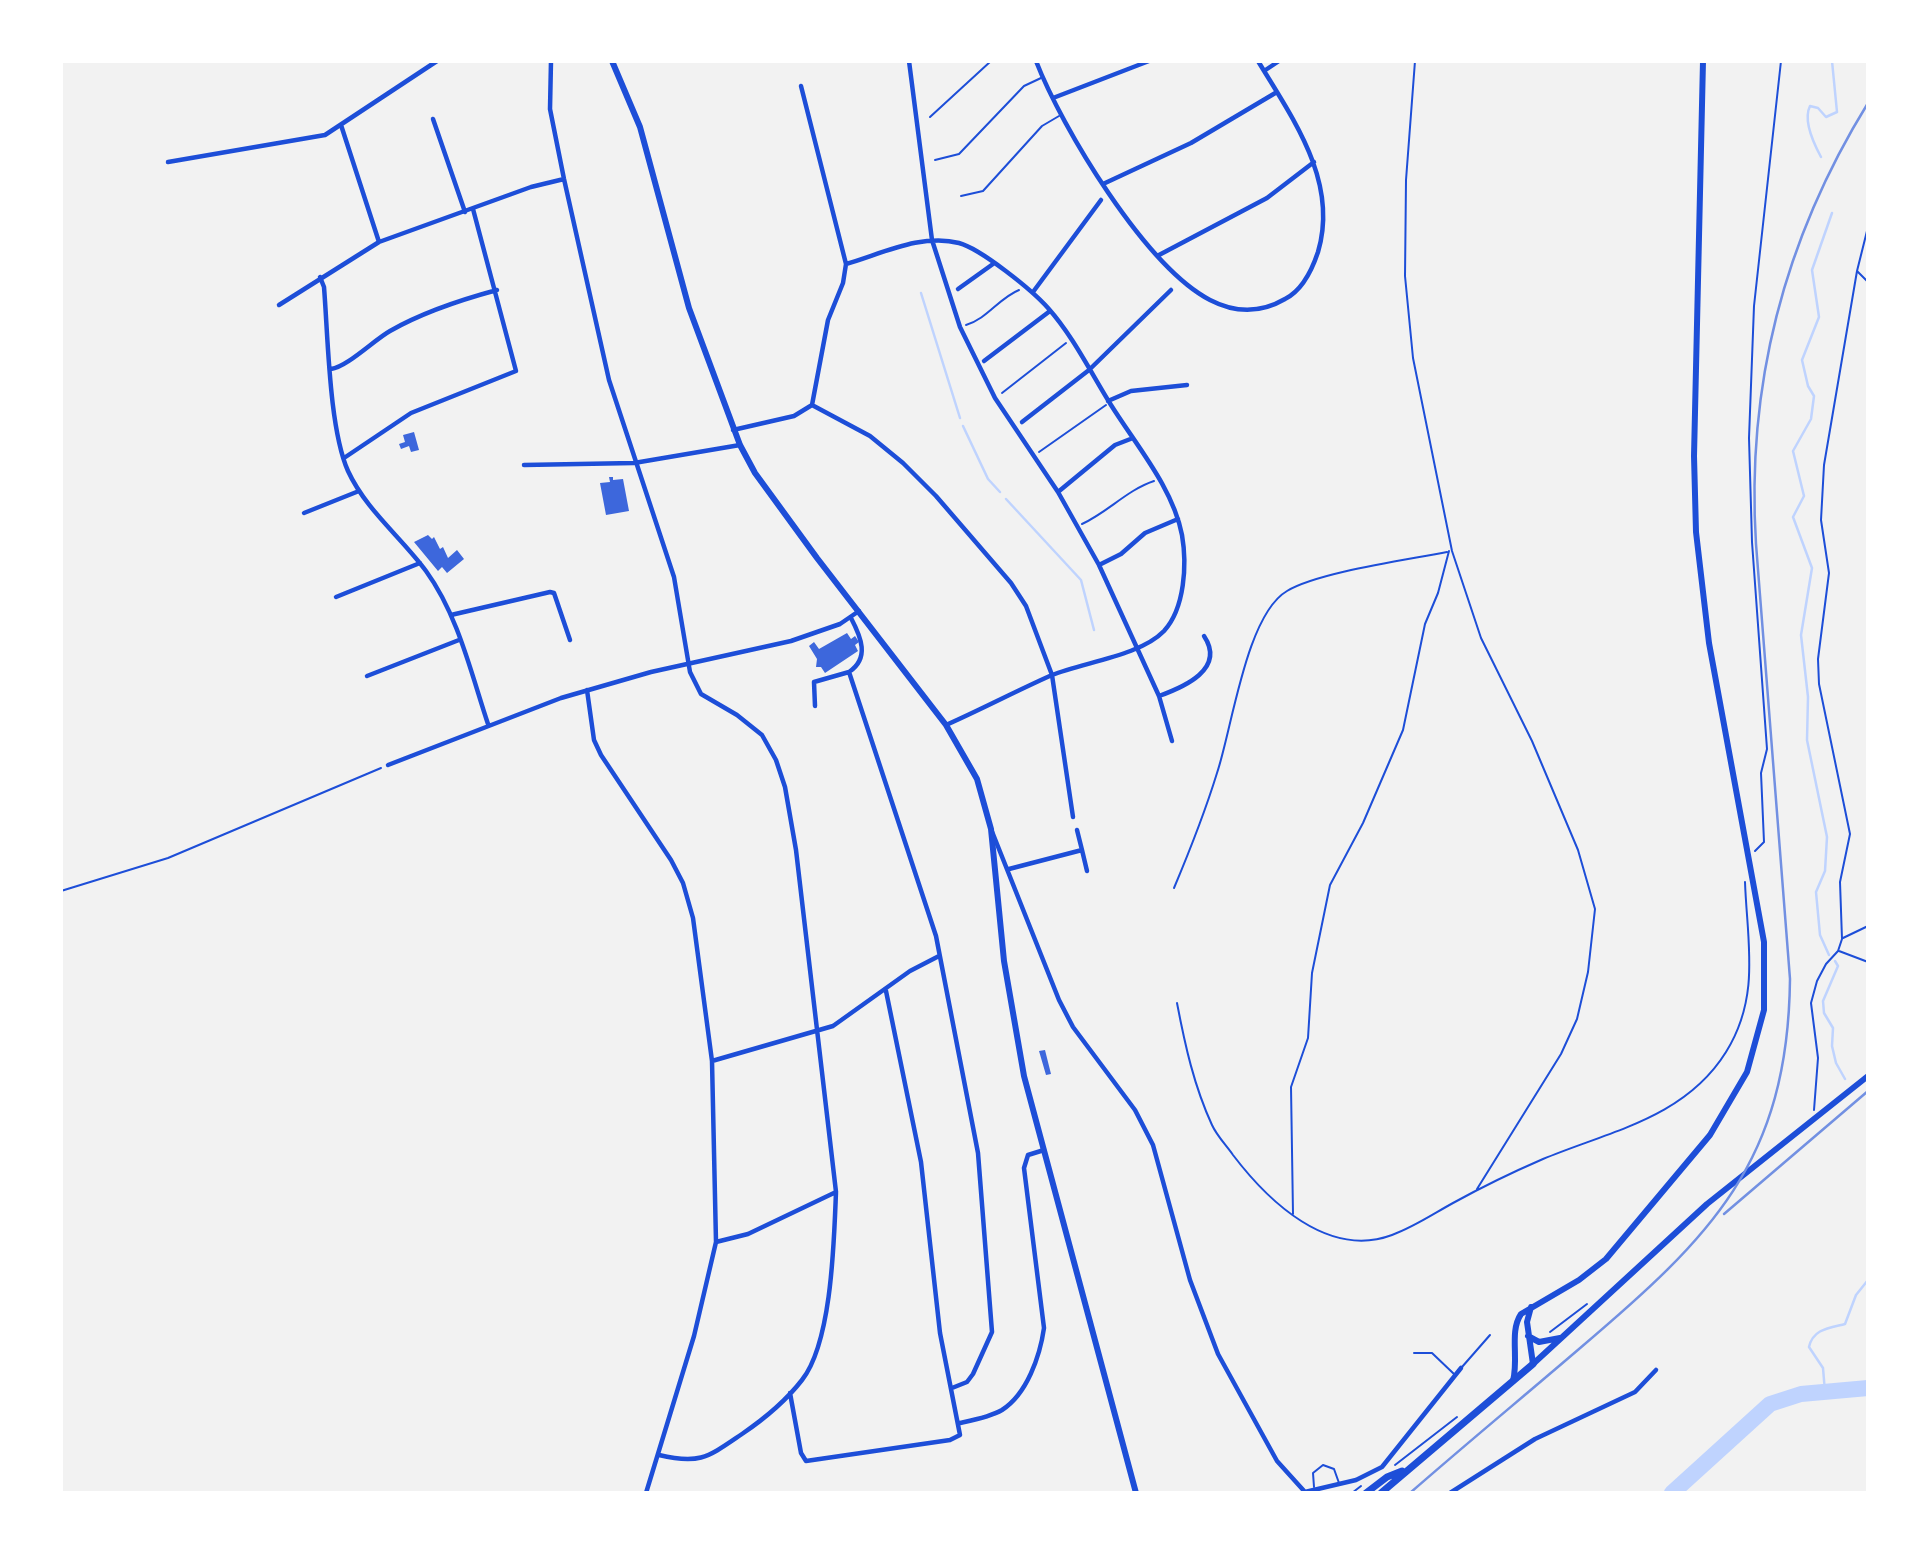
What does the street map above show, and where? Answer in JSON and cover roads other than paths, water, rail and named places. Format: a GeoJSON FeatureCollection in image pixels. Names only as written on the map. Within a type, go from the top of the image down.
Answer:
{"type":"FeatureCollection","features":[{"type":"Feature","properties":{"kind":"main road"},"geometry":{"type":"LineString","coordinates":[[612,61],[646,147],[689,308],[740,445],[786,516],[946,725],[977,779],[992,829],[1011,1018],[1136,1493]]}},
{"type":"Feature","properties":{"kind":"main road"},"geometry":{"type":"LineString","coordinates":[[1513,1381],[1518,1354],[1516,1321],[1531,1307],[1579,1280],[1606,1259],[1710,1135],[1747,1072],[1764,1010],[1766,967],[1762,933],[1709,643],[1696,532],[1694,456],[1703,61]]}},
{"type":"Feature","properties":{"kind":"main road"},"geometry":{"type":"LineString","coordinates":[[1381,1493],[1406,1469],[1533,1364],[1707,1204],[1868,1076]]}},
{"type":"Feature","properties":{"kind":"main road"},"geometry":{"type":"LineString","coordinates":[[1531,1307],[1528,1336],[1533,1364]]}},
{"type":"Feature","properties":{"kind":"main road"},"geometry":{"type":"LineString","coordinates":[[1528,1336],[1539,1342],[1562,1338]]}},
{"type":"Feature","properties":{"kind":"main road"},"geometry":{"type":"LineString","coordinates":[[1518,1354],[1533,1364]]}},
{"type":"Feature","properties":{"kind":"main road"},"geometry":{"type":"LineString","coordinates":[[1366,1493],[1387,1477],[1406,1469]]}},
{"type":"Feature","properties":{"kind":"street"},"geometry":{"type":"LineString","coordinates":[[168,162],[326,135],[437,61]]}},
{"type":"Feature","properties":{"kind":"street"},"geometry":{"type":"LineString","coordinates":[[551,61],[550,110],[609,380],[634,463],[674,577],[689,665],[701,694],[751,725],[762,735],[776,760],[785,787],[796,850],[836,1192],[834,1243],[824,1318],[810,1366],[769,1415],[713,1454],[690,1461],[659,1455]]}},
{"type":"Feature","properties":{"kind":"street"},"geometry":{"type":"LineString","coordinates":[[909,61],[932,240],[960,327],[995,398],[1058,492],[1099,565],[1159,696],[1172,741]]}},
{"type":"Feature","properties":{"kind":"street"},"geometry":{"type":"LineString","coordinates":[[1036,61],[1060,115],[1103,184],[1159,256],[1181,278],[1210,300],[1234,308],[1263,309],[1291,296],[1306,280],[1325,225],[1323,194],[1314,162],[1258,61]]}},
{"type":"Feature","properties":{"kind":"street"},"geometry":{"type":"LineString","coordinates":[[1053,98],[1149,61]]}},
{"type":"Feature","properties":{"kind":"street"},"geometry":{"type":"LineString","coordinates":[[1264,71],[1279,61]]}},
{"type":"Feature","properties":{"kind":"street"},"geometry":{"type":"LineString","coordinates":[[801,86],[846,264],[843,283],[828,320],[812,405]]}},
{"type":"Feature","properties":{"kind":"street"},"geometry":{"type":"LineString","coordinates":[[1103,184],[1191,144],[1277,92]]}},
{"type":"Feature","properties":{"kind":"street"},"geometry":{"type":"LineString","coordinates":[[433,119],[465,212]]}},
{"type":"Feature","properties":{"kind":"street"},"geometry":{"type":"LineString","coordinates":[[341,125],[379,242]]}},
{"type":"Feature","properties":{"kind":"street"},"geometry":{"type":"LineString","coordinates":[[1159,256],[1267,198],[1314,162]]}},
{"type":"Feature","properties":{"kind":"street"},"geometry":{"type":"LineString","coordinates":[[279,304],[379,242],[531,187],[564,179]]}},
{"type":"Feature","properties":{"kind":"street"},"geometry":{"type":"LineString","coordinates":[[1033,292],[1101,200]]}},
{"type":"Feature","properties":{"kind":"street"},"geometry":{"type":"LineString","coordinates":[[344,458],[411,413],[516,371],[497,290],[473,209]]}},
{"type":"Feature","properties":{"kind":"street"},"geometry":{"type":"LineString","coordinates":[[846,264],[932,240],[957,242],[970,247],[1033,292],[1051,311],[1133,438],[1178,519],[1184,556],[1178,605],[1164,631],[1138,647],[1052,675],[946,725]]}},
{"type":"Feature","properties":{"kind":"street"},"geometry":{"type":"LineString","coordinates":[[958,289],[993,264]]}},
{"type":"Feature","properties":{"kind":"street"},"geometry":{"type":"LineString","coordinates":[[320,277],[324,286],[331,369],[344,458],[359,491],[420,563],[451,615],[488,724]]}},
{"type":"Feature","properties":{"kind":"street"},"geometry":{"type":"LineString","coordinates":[[331,369],[339,368],[368,345],[411,320],[445,305],[497,290]]}},
{"type":"Feature","properties":{"kind":"street"},"geometry":{"type":"LineString","coordinates":[[1022,422],[1089,370],[1171,290]]}},
{"type":"Feature","properties":{"kind":"street"},"geometry":{"type":"LineString","coordinates":[[984,361],[1051,311]]}},
{"type":"Feature","properties":{"kind":"street"},"geometry":{"type":"LineString","coordinates":[[1109,402],[1131,391],[1187,385]]}},
{"type":"Feature","properties":{"kind":"street"},"geometry":{"type":"LineString","coordinates":[[733,430],[794,415],[812,405]]}},
{"type":"Feature","properties":{"kind":"street"},"geometry":{"type":"LineString","coordinates":[[812,405],[870,436],[936,496],[1010,583],[1026,606],[1052,675],[1073,817]]}},
{"type":"Feature","properties":{"kind":"street"},"geometry":{"type":"LineString","coordinates":[[1058,492],[1115,445],[1133,438]]}},
{"type":"Feature","properties":{"kind":"street"},"geometry":{"type":"LineString","coordinates":[[524,465],[634,463],[740,445]]}},
{"type":"Feature","properties":{"kind":"street"},"geometry":{"type":"LineString","coordinates":[[304,513],[359,491]]}},
{"type":"Feature","properties":{"kind":"street"},"geometry":{"type":"LineString","coordinates":[[1099,565],[1110,560],[1145,533],[1178,519]]}},
{"type":"Feature","properties":{"kind":"street"},"geometry":{"type":"LineString","coordinates":[[336,597],[420,563]]}},
{"type":"Feature","properties":{"kind":"street"},"geometry":{"type":"LineString","coordinates":[[451,615],[550,592],[554,593],[570,640]]}},
{"type":"Feature","properties":{"kind":"street"},"geometry":{"type":"LineString","coordinates":[[388,765],[488,724],[587,690],[791,641],[851,618],[859,611]]}},
{"type":"Feature","properties":{"kind":"street"},"geometry":{"type":"LineString","coordinates":[[816,706],[814,682],[849,673],[857,667],[863,653],[862,641],[851,618]]}},
{"type":"Feature","properties":{"kind":"street"},"geometry":{"type":"LineString","coordinates":[[1159,696],[1189,686],[1197,679],[1210,657],[1209,644],[1203,636]]}},
{"type":"Feature","properties":{"kind":"street"},"geometry":{"type":"LineString","coordinates":[[368,676],[459,640]]}},
{"type":"Feature","properties":{"kind":"street"},"geometry":{"type":"LineString","coordinates":[[849,673],[936,936],[978,1153],[992,1332],[973,1374],[967,1382],[952,1388]]}},
{"type":"Feature","properties":{"kind":"street"},"geometry":{"type":"LineString","coordinates":[[587,690],[594,740],[601,755],[671,860],[682,883],[693,918],[712,1061],[716,1242],[694,1336],[646,1493]]}},
{"type":"Feature","properties":{"kind":"street"},"geometry":{"type":"LineString","coordinates":[[992,829],[1043,964],[1073,1027],[1127,1097],[1153,1145],[1190,1280],[1218,1354],[1277,1461],[1305,1492],[1361,1478],[1385,1464],[1461,1368]]}},
{"type":"Feature","properties":{"kind":"street"},"geometry":{"type":"LineString","coordinates":[[1077,830],[1087,871]]}},
{"type":"Feature","properties":{"kind":"street"},"geometry":{"type":"LineString","coordinates":[[1009,869],[1082,850]]}},
{"type":"Feature","properties":{"kind":"street"},"geometry":{"type":"LineString","coordinates":[[712,1061],[833,1026],[886,991],[910,971],[939,956]]}},
{"type":"Feature","properties":{"kind":"street"},"geometry":{"type":"LineString","coordinates":[[790,1393],[801,1453],[806,1461],[938,1441],[960,1435],[960,1423],[940,1333],[921,1162],[886,991]]}},
{"type":"Feature","properties":{"kind":"street"},"geometry":{"type":"LineString","coordinates":[[960,1423],[993,1415],[1014,1401],[1042,1346],[1044,1328],[1024,1168],[1028,1156],[1044,1150]]}},
{"type":"Feature","properties":{"kind":"street"},"geometry":{"type":"LineString","coordinates":[[716,1242],[748,1234],[836,1192]]}},
{"type":"Feature","properties":{"kind":"street"},"geometry":{"type":"LineString","coordinates":[[1450,1493],[1535,1439],[1635,1392],[1656,1370]]}},
{"type":"Feature","properties":{"kind":"lane"},"geometry":{"type":"LineString","coordinates":[[930,117],[991,61]]}},
{"type":"Feature","properties":{"kind":"lane"},"geometry":{"type":"LineString","coordinates":[[935,160],[959,155],[1024,86],[1042,77]]}},
{"type":"Feature","properties":{"kind":"lane"},"geometry":{"type":"LineString","coordinates":[[961,196],[983,191],[1042,126],[1060,115]]}},
{"type":"Feature","properties":{"kind":"lane"},"geometry":{"type":"LineString","coordinates":[[1461,1368],[1490,1335]]}},
{"type":"Feature","properties":{"kind":"lane"},"geometry":{"type":"LineString","coordinates":[[1414,1353],[1432,1353],[1455,1374]]}},
{"type":"Feature","properties":{"kind":"lane"},"geometry":{"type":"LineString","coordinates":[[1314,1488],[1313,1473],[1323,1465],[1334,1469],[1339,1483]]}},
{"type":"Feature","properties":{"kind":"waterway"},"geometry":{"type":"LineString","coordinates":[[1821,157],[1810,132],[1808,112],[1810,106],[1818,108],[1826,117],[1837,112],[1832,61]]}},
{"type":"Feature","properties":{"kind":"waterway"},"geometry":{"type":"LineString","coordinates":[[1829,955],[1820,935],[1816,892],[1825,871],[1827,837],[1807,740],[1808,697],[1801,635],[1812,568],[1793,517],[1804,496],[1793,451],[1811,419],[1814,396],[1808,386],[1802,360],[1819,317],[1812,270],[1832,213]]}},
{"type":"Feature","properties":{"kind":"waterway"},"geometry":{"type":"LineString","coordinates":[[921,293],[960,418]]}},
{"type":"Feature","properties":{"kind":"waterway"},"geometry":{"type":"LineString","coordinates":[[963,426],[988,479],[1000,492]]}},
{"type":"Feature","properties":{"kind":"waterway"},"geometry":{"type":"LineString","coordinates":[[1006,499],[1081,580],[1094,630]]}},
{"type":"Feature","properties":{"kind":"waterway"},"geometry":{"type":"LineString","coordinates":[[1835,961],[1838,966],[1823,1001],[1824,1013],[1833,1028],[1832,1046],[1836,1063],[1845,1079]]}},
{"type":"Feature","properties":{"kind":"waterway"},"geometry":{"type":"LineString","coordinates":[[1825,1392],[1823,1368],[1809,1347],[1811,1341],[1823,1330],[1845,1324],[1856,1295],[1868,1280]]}},
{"type":"Feature","properties":{"kind":"waterway"},"geometry":{"type":"LineString","coordinates":[[1672,1493],[1770,1404],[1801,1394],[1868,1388]]}},
{"type":"Feature","properties":{"kind":"railway"},"geometry":{"type":"LineString","coordinates":[[1410,1493],[1667,1270],[1703,1231],[1733,1191],[1757,1147],[1775,1098],[1786,1043],[1790,979],[1756,544],[1754,485],[1757,427],[1765,370],[1793,260],[1839,154],[1868,103]]}},
{"type":"Feature","properties":{"kind":"railway"},"geometry":{"type":"LineString","coordinates":[[1724,1214],[1868,1091]]}}]}
